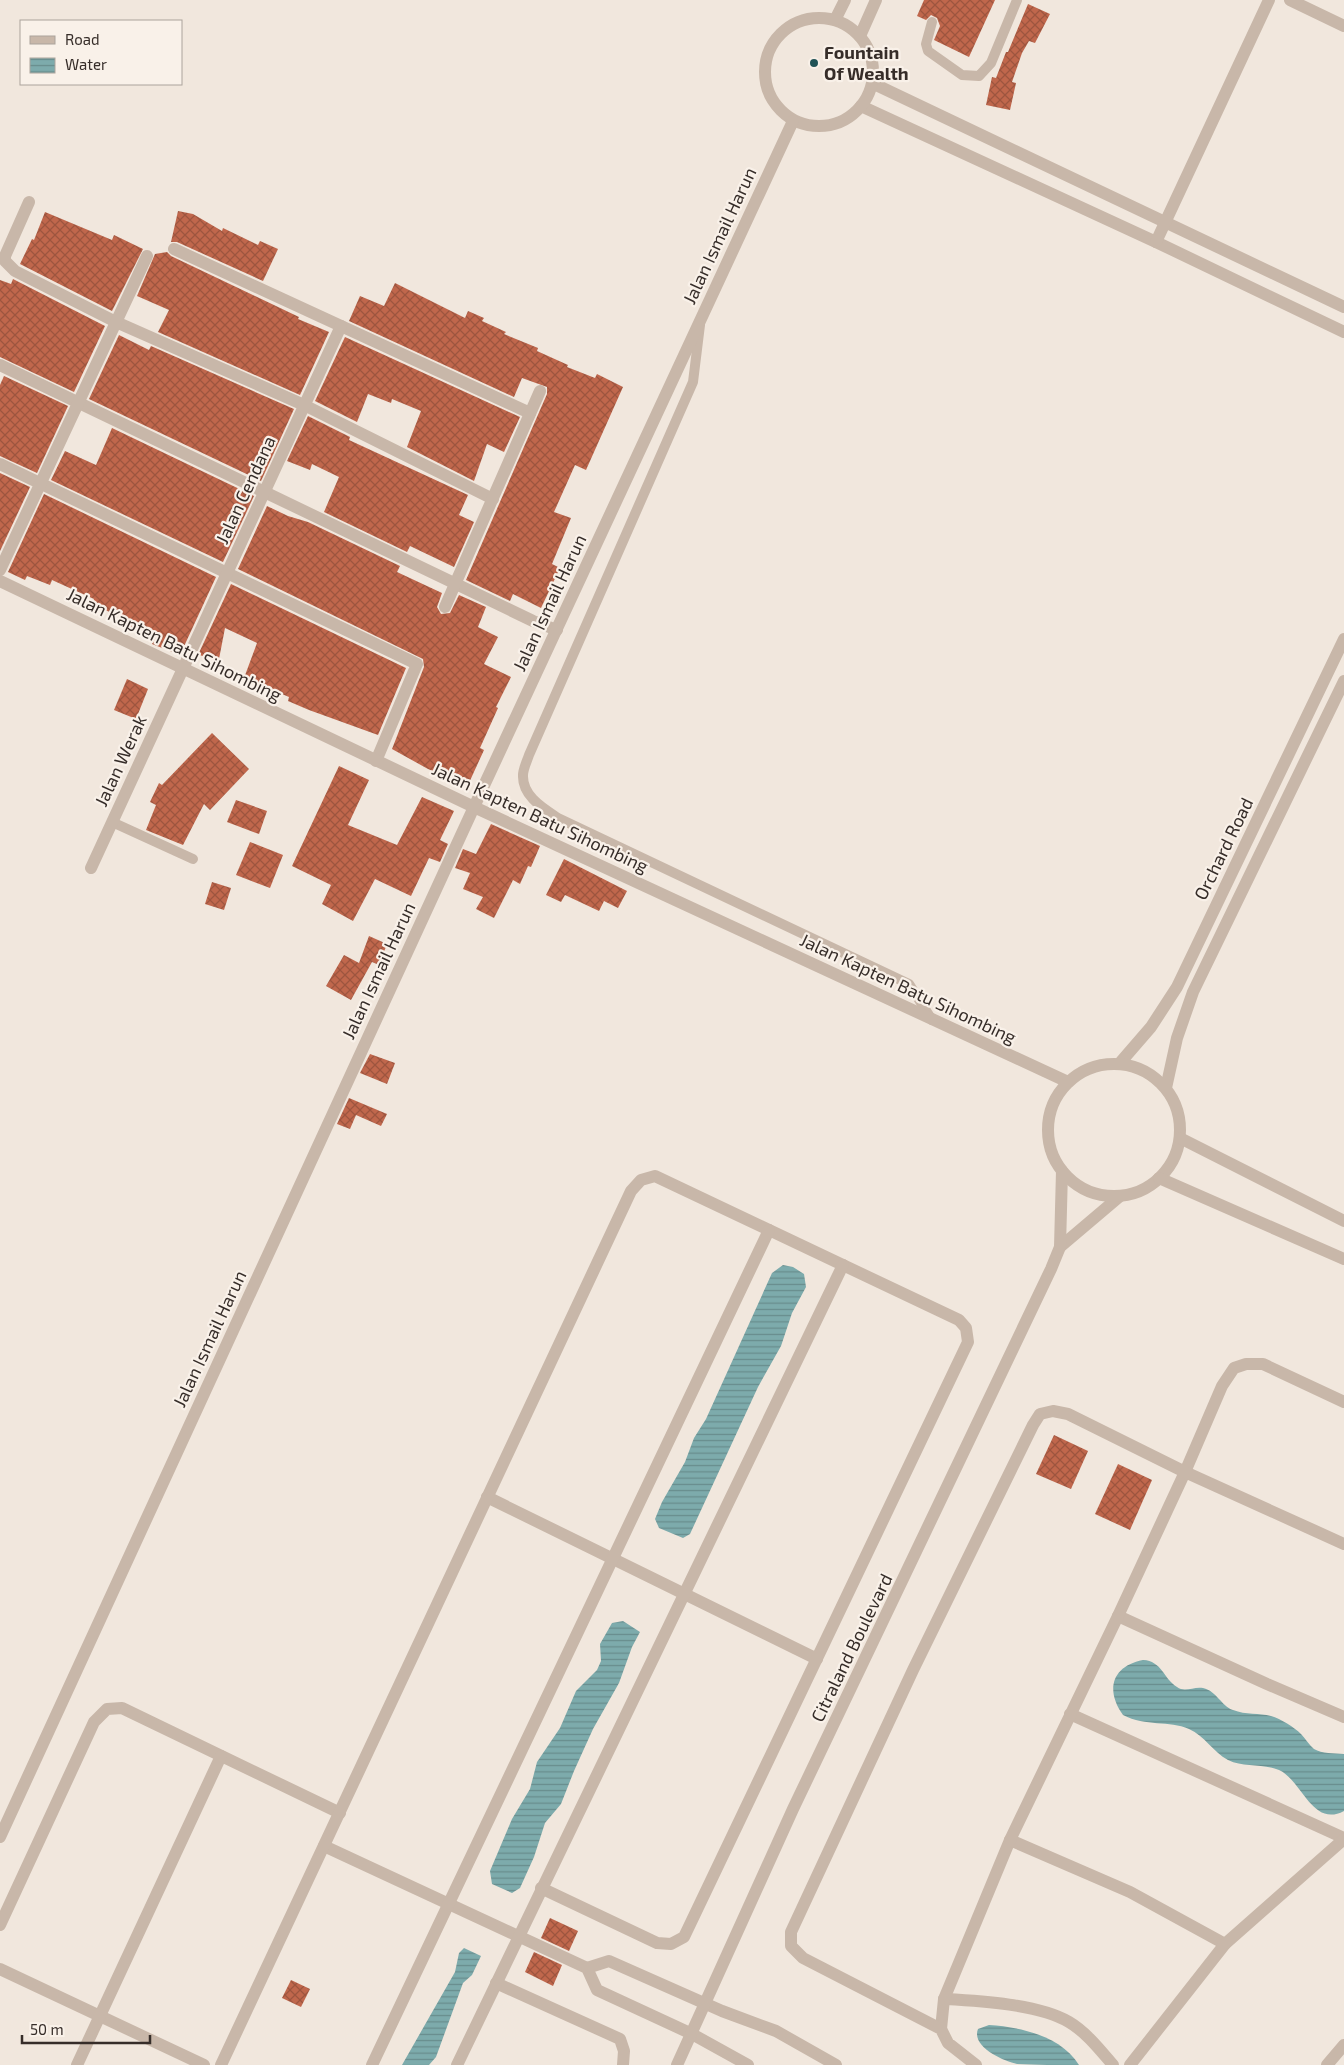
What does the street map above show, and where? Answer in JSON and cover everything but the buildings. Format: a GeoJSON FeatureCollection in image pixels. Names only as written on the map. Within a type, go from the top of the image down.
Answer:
{"type":"FeatureCollection","features":[{"type":"Feature","properties":{"kind":"street"},"geometry":{"type":"LineString","coordinates":[[835,20],[844,0]]}},
{"type":"Feature","properties":{"kind":"street"},"geometry":{"type":"LineString","coordinates":[[860,36],[876,0]]}},
{"type":"Feature","properties":{"kind":"street"},"geometry":{"type":"LineString","coordinates":[[1156,242],[1269,0]]}},
{"type":"Feature","properties":{"kind":"street"},"geometry":{"type":"LineString","coordinates":[[1290,0],[1344,26]]}},
{"type":"Feature","properties":{"kind":"street"},"geometry":{"type":"LineString","coordinates":[[812,18],[835,20],[848,26],[860,36],[869,50],[872,66],[872,83],[861,106],[847,118],[830,126],[811,126],[793,121],[776,106],[765,85],[765,62],[774,41],[790,25],[812,18]]}},
{"type":"Feature","properties":{"kind":"street"},"geometry":{"type":"LineString","coordinates":[[872,83],[1165,220],[1344,307]]}},
{"type":"Feature","properties":{"kind":"street"},"geometry":{"type":"LineString","coordinates":[[861,106],[1156,242],[1344,332]]}},
{"type":"Feature","properties":{"kind":"street","name":"Jalan Ismail Harun"},"geometry":{"type":"LineString","coordinates":[[0,1837],[474,807],[793,121]]}},
{"type":"Feature","properties":{"kind":"street"},"geometry":{"type":"LineString","coordinates":[[29,202],[5,256],[8,266],[116,322],[304,405],[493,499]]}},
{"type":"Feature","properties":{"kind":"street"},"geometry":{"type":"LineString","coordinates":[[174,249],[530,413]]}},
{"type":"Feature","properties":{"kind":"street"},"geometry":{"type":"LineString","coordinates":[[0,570],[147,256]]}},
{"type":"Feature","properties":{"kind":"street","name":"Jalan Cendana"},"geometry":{"type":"LineString","coordinates":[[183,669],[341,326]]}},
{"type":"Feature","properties":{"kind":"street"},"geometry":{"type":"LineString","coordinates":[[0,365],[533,621],[557,630]]}},
{"type":"Feature","properties":{"kind":"street"},"geometry":{"type":"LineString","coordinates":[[445,608],[540,391]]}},
{"type":"Feature","properties":{"kind":"street"},"geometry":{"type":"LineString","coordinates":[[0,464],[417,664],[376,761]]}},
{"type":"Feature","properties":{"kind":"street","name":"Jalan Kapten Batu Sihombing"},"geometry":{"type":"LineString","coordinates":[[0,581],[474,807],[1068,1082]]}},
{"type":"Feature","properties":{"kind":"street","name":"Orchard Road"},"geometry":{"type":"LineString","coordinates":[[1119,1064],[1151,1027],[1177,987],[1344,639]]}},
{"type":"Feature","properties":{"kind":"street","name":"Jalan Werak"},"geometry":{"type":"LineString","coordinates":[[91,868],[183,669]]}},
{"type":"Feature","properties":{"kind":"street","name":"Orchard Road"},"geometry":{"type":"LineString","coordinates":[[1166,1088],[1178,1038],[1193,992],[1344,681]]}},
{"type":"Feature","properties":{"kind":"street"},"geometry":{"type":"LineString","coordinates":[[1119,1064],[1145,1071],[1166,1088],[1178,1112],[1180,1138],[1173,1160],[1159,1178],[1134,1194],[1119,1197],[1087,1191],[1073,1183],[1054,1158],[1049,1142],[1048,1126],[1054,1102],[1068,1082],[1091,1068],[1119,1064]]}},
{"type":"Feature","properties":{"kind":"street"},"geometry":{"type":"LineString","coordinates":[[1180,1138],[1344,1221]]}},
{"type":"Feature","properties":{"kind":"street","name":"Citraland Boulevard"},"geometry":{"type":"LineString","coordinates":[[677,2065],[793,1809],[890,1610],[991,1392],[1031,1315],[1060,1247],[1062,1171]]}},
{"type":"Feature","properties":{"kind":"street"},"geometry":{"type":"LineString","coordinates":[[221,2065],[631,1191],[641,1180],[655,1176],[959,1320],[966,1328],[968,1342],[684,1937],[671,1944],[657,1943],[541,1888]]}},
{"type":"Feature","properties":{"kind":"street"},"geometry":{"type":"LineString","coordinates":[[1159,1178],[1344,1259]]}},
{"type":"Feature","properties":{"kind":"street","name":"Citraland Boulevard"},"geometry":{"type":"LineString","coordinates":[[1060,1247],[1119,1197]]}},
{"type":"Feature","properties":{"kind":"street"},"geometry":{"type":"LineString","coordinates":[[372,2065],[769,1230]]}},
{"type":"Feature","properties":{"kind":"street"},"geometry":{"type":"LineString","coordinates":[[457,2065],[843,1265]]}},
{"type":"Feature","properties":{"kind":"street"},"geometry":{"type":"LineString","coordinates":[[976,2065],[948,2043],[941,2029],[944,1999],[1010,1840],[1118,1616],[1185,1472],[1222,1386],[1234,1368],[1246,1364],[1263,1364],[1344,1402]]}},
{"type":"Feature","properties":{"kind":"street"},"geometry":{"type":"LineString","coordinates":[[941,2029],[803,1958],[791,1946],[791,1932],[913,1670],[1040,1414],[1053,1411],[1068,1414],[1185,1472],[1344,1544]]}},
{"type":"Feature","properties":{"kind":"street"},"geometry":{"type":"LineString","coordinates":[[487,1497],[817,1659]]}},
{"type":"Feature","properties":{"kind":"street"},"geometry":{"type":"LineString","coordinates":[[1118,1616],[1344,1717]]}},
{"type":"Feature","properties":{"kind":"street"},"geometry":{"type":"LineString","coordinates":[[0,1925],[94,1722],[107,1709],[122,1708],[340,1814]]}},
{"type":"Feature","properties":{"kind":"street"},"geometry":{"type":"LineString","coordinates":[[1070,1714],[1344,1839],[1225,1944],[1130,2065]]}},
{"type":"Feature","properties":{"kind":"street"},"geometry":{"type":"LineString","coordinates":[[77,2065],[221,1756]]}},
{"type":"Feature","properties":{"kind":"street"},"geometry":{"type":"LineString","coordinates":[[1010,1840],[1130,1892],[1225,1944]]}},
{"type":"Feature","properties":{"kind":"street"},"geometry":{"type":"LineString","coordinates":[[324,1846],[587,1968],[597,1990],[692,2034],[748,2065]]}},
{"type":"Feature","properties":{"kind":"street"},"geometry":{"type":"LineString","coordinates":[[587,1968],[609,1961],[706,2004],[776,2031],[836,2065]]}},
{"type":"Feature","properties":{"kind":"street"},"geometry":{"type":"LineString","coordinates":[[0,1969],[204,2065]]}},
{"type":"Feature","properties":{"kind":"street"},"geometry":{"type":"LineString","coordinates":[[496,1983],[620,2039],[624,2050],[623,2065]]}},
{"type":"Feature","properties":{"kind":"street"},"geometry":{"type":"LineString","coordinates":[[944,1999],[983,2001],[1049,2013],[1070,2022],[1113,2065]]}},
{"type":"Feature","properties":{"kind":"street"},"geometry":{"type":"LineString","coordinates":[[1327,2065],[1344,2045]]}},
{"type":"Feature","properties":{"kind":"lane"},"geometry":{"type":"LineString","coordinates":[[932,22],[926,44],[928,51],[962,75],[979,76],[991,62],[1017,0]]}},
{"type":"Feature","properties":{"kind":"lane"},"geometry":{"type":"LineString","coordinates":[[701,319],[693,382],[529,755],[523,775],[525,787],[535,802],[558,818],[909,984],[932,1020]]}},
{"type":"Feature","properties":{"kind":"lane"},"geometry":{"type":"LineString","coordinates":[[112,822],[193,859]]}},
{"type":"Feature","properties":{"kind":"water"},"geometry":{"type":"Polygon","coordinates":[[[783,1265],[793,1267],[804,1274],[806,1287],[792,1313],[781,1346],[758,1387],[690,1534],[683,1538],[659,1528],[655,1519],[662,1502],[685,1462],[694,1438],[706,1419],[772,1273],[783,1265]]]}},
{"type":"Feature","properties":{"kind":"water"},"geometry":{"type":"Polygon","coordinates":[[[623,1621],[640,1632],[632,1647],[619,1683],[593,1729],[561,1804],[545,1823],[534,1857],[520,1888],[512,1893],[492,1884],[490,1871],[512,1819],[530,1789],[537,1762],[560,1728],[576,1691],[597,1670],[601,1661],[600,1644],[612,1623],[623,1621]]]}},
{"type":"Feature","properties":{"kind":"water"},"geometry":{"type":"Polygon","coordinates":[[[1143,1660],[1154,1663],[1180,1689],[1203,1688],[1212,1692],[1233,1710],[1243,1713],[1262,1714],[1283,1721],[1298,1731],[1317,1751],[1344,1754],[1344,1811],[1333,1815],[1324,1813],[1315,1808],[1287,1775],[1279,1770],[1240,1764],[1228,1760],[1189,1729],[1181,1726],[1140,1721],[1123,1715],[1114,1697],[1113,1688],[1115,1680],[1118,1673],[1124,1668],[1143,1660]]]}},
{"type":"Feature","properties":{"kind":"water"},"geometry":{"type":"Polygon","coordinates":[[[464,1948],[481,1956],[472,1975],[463,1983],[436,2057],[429,2065],[402,2065],[455,1972],[459,1953],[464,1948]]]}},
{"type":"Feature","properties":{"kind":"water"},"geometry":{"type":"Polygon","coordinates":[[[989,2025],[1027,2031],[1051,2040],[1071,2055],[1079,2065],[1017,2064],[1004,2060],[990,2052],[979,2042],[977,2036],[978,2029],[989,2025]]]}},
{"type":"Feature","properties":{"kind":"place","name":"Fountain Of Wealth"},"geometry":{"type":"Point","coordinates":[814,63]}}]}
